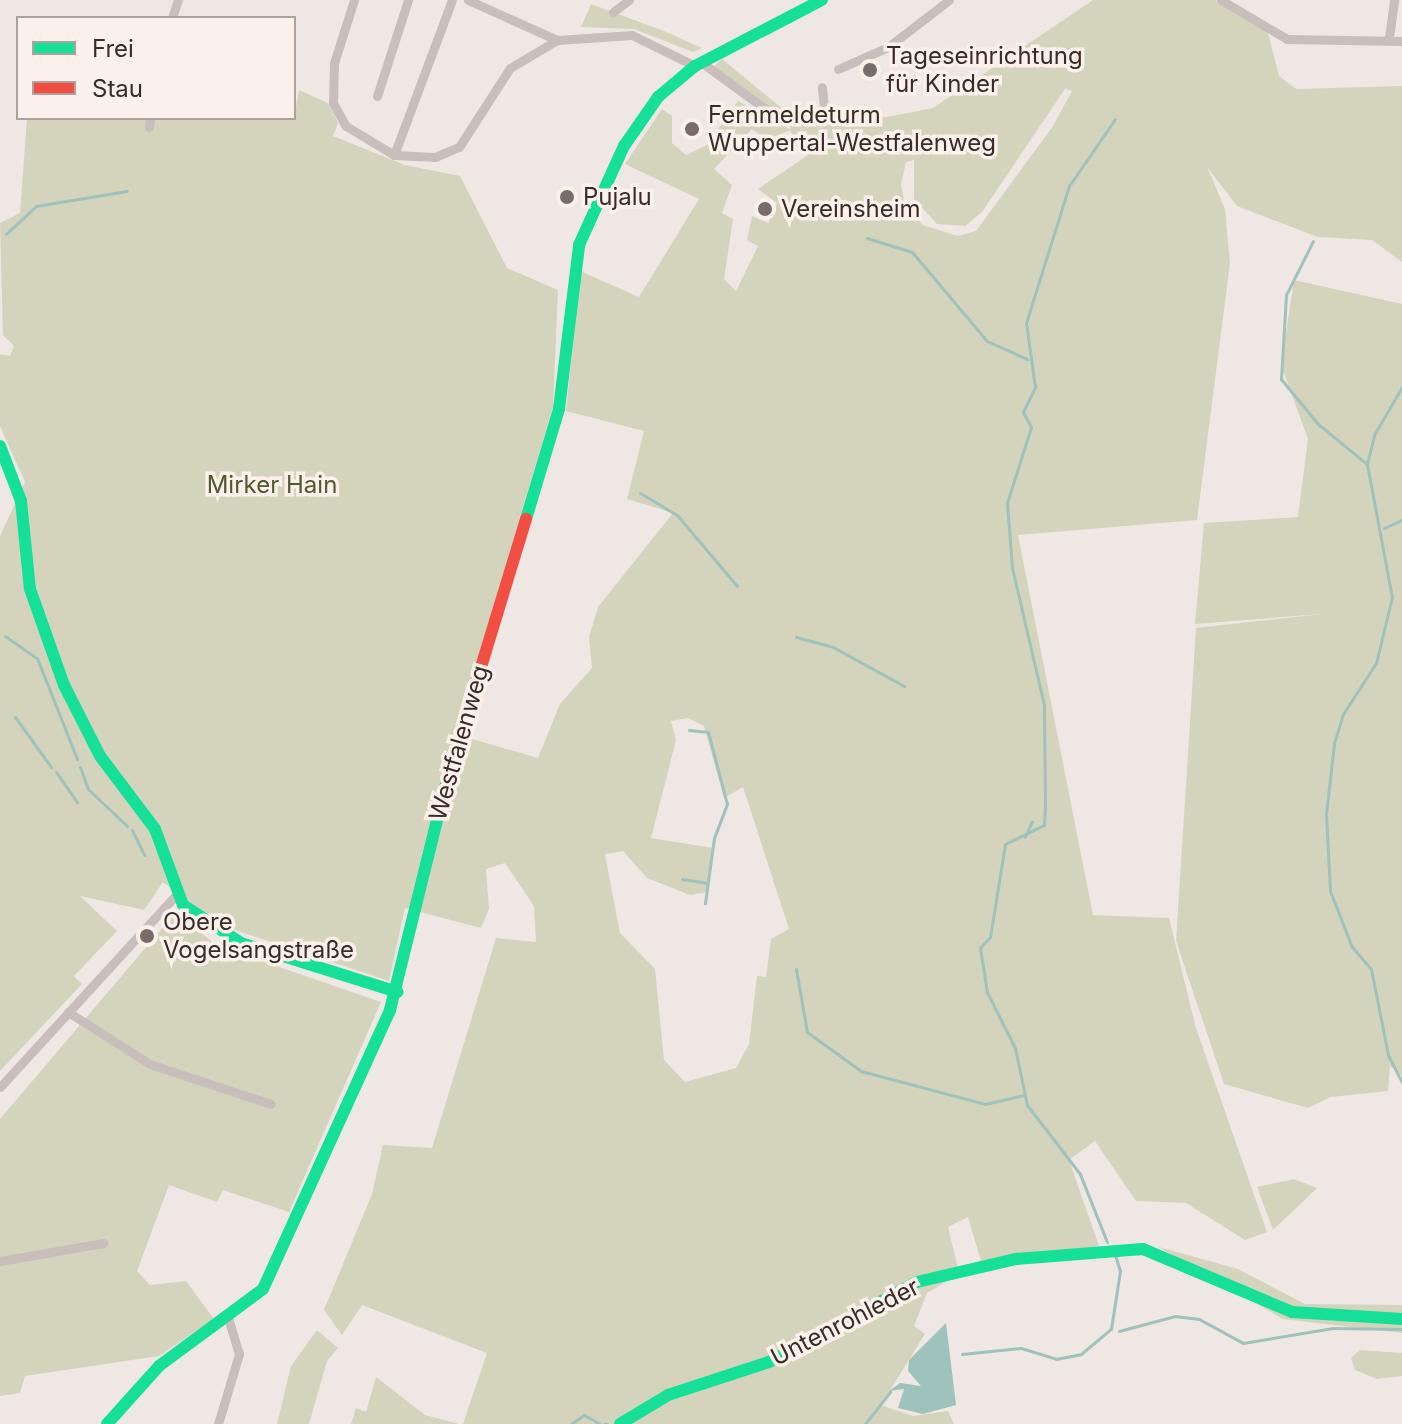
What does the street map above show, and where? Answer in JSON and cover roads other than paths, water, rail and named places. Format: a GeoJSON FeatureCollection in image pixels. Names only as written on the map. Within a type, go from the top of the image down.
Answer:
{"type":"FeatureCollection","features":[{"type":"Feature","properties":{"kind":"street"},"geometry":{"type":"LineString","coordinates":[[354,0],[334,63],[333,103],[346,126],[394,155],[435,157],[459,147],[510,68],[557,40],[632,35],[698,64],[775,116],[825,117],[822,87]]}},
{"type":"Feature","properties":{"kind":"street"},"geometry":{"type":"LineString","coordinates":[[377,96],[408,0]]}},
{"type":"Feature","properties":{"kind":"street"},"geometry":{"type":"LineString","coordinates":[[394,155],[452,0]]}},
{"type":"Feature","properties":{"kind":"street"},"geometry":{"type":"LineString","coordinates":[[468,0],[557,40]]}},
{"type":"Feature","properties":{"kind":"street"},"geometry":{"type":"LineString","coordinates":[[613,12],[629,0]]}},
{"type":"Feature","properties":{"kind":"street","name":"Westfalenweg"},"geometry":{"type":"LineString","coordinates":[[107,1424],[159,1366],[228,1319],[275,1270],[397,992],[446,782],[559,409],[579,245],[641,120],[698,64],[822,0]]}},
{"type":"Feature","properties":{"kind":"street"},"geometry":{"type":"LineString","coordinates":[[838,69],[888,47],[949,0]]}},
{"type":"Feature","properties":{"kind":"street"},"geometry":{"type":"LineString","coordinates":[[1221,0],[1287,39],[1389,37],[1402,41]]}},
{"type":"Feature","properties":{"kind":"street"},"geometry":{"type":"LineString","coordinates":[[1389,37],[1394,0]]}},
{"type":"Feature","properties":{"kind":"street"},"geometry":{"type":"LineString","coordinates":[[0,446],[21,501],[30,589],[64,685],[100,756],[160,838],[176,895],[241,943],[397,992]]}},
{"type":"Feature","properties":{"kind":"street"},"geometry":{"type":"LineString","coordinates":[[0,1087],[176,895]]}},
{"type":"Feature","properties":{"kind":"street"},"geometry":{"type":"LineString","coordinates":[[68,1012],[163,1070],[271,1104]]}},
{"type":"Feature","properties":{"kind":"street"},"geometry":{"type":"LineString","coordinates":[[0,1261],[103,1243]]}},
{"type":"Feature","properties":{"kind":"street","name":"Untenrohleder"},"geometry":{"type":"LineString","coordinates":[[620,1424],[668,1395],[769,1362],[917,1282],[1016,1259],[1143,1249],[1292,1312],[1402,1319]]}},
{"type":"Feature","properties":{"kind":"street"},"geometry":{"type":"LineString","coordinates":[[218,1424],[239,1354],[228,1319]]}},
{"type":"Feature","properties":{"kind":"water"},"geometry":{"type":"Polygon","coordinates":[[[946,1323],[956,1405],[923,1414],[898,1408],[904,1389],[889,1391],[900,1383],[921,1386],[908,1371],[909,1360],[946,1323]]]}},
{"type":"Feature","properties":{"kind":"waterway"},"geometry":{"type":"LineString","coordinates":[[1107,1242],[1080,1174],[1027,1105],[1015,1048],[987,992],[980,948],[990,937],[1005,844],[1044,825],[1044,705],[1012,567],[1007,503],[1031,427],[1023,412],[1035,387],[1026,323],[1069,186],[1115,119]]}},
{"type":"Feature","properties":{"kind":"waterway"},"geometry":{"type":"LineString","coordinates":[[6,234],[36,206],[127,191]]}},
{"type":"Feature","properties":{"kind":"waterway"},"geometry":{"type":"LineString","coordinates":[[867,238],[912,252],[987,341],[1027,359]]}},
{"type":"Feature","properties":{"kind":"waterway"},"geometry":{"type":"LineString","coordinates":[[1313,241],[1286,295],[1281,379],[1318,424],[1367,464],[1392,597],[1376,663],[1343,714],[1334,744],[1326,814],[1330,891],[1352,947],[1371,969],[1388,1055],[1402,1083]]}},
{"type":"Feature","properties":{"kind":"waterway"},"geometry":{"type":"LineString","coordinates":[[1367,464],[1375,433],[1402,387]]}},
{"type":"Feature","properties":{"kind":"waterway"},"geometry":{"type":"LineString","coordinates":[[640,493],[677,515],[737,586]]}},
{"type":"Feature","properties":{"kind":"waterway"},"geometry":{"type":"LineString","coordinates":[[1384,528],[1402,520]]}},
{"type":"Feature","properties":{"kind":"waterway"},"geometry":{"type":"LineString","coordinates":[[5,636],[37,658],[77,759]]}},
{"type":"Feature","properties":{"kind":"waterway"},"geometry":{"type":"LineString","coordinates":[[796,637],[833,647],[904,686]]}},
{"type":"Feature","properties":{"kind":"waterway"},"geometry":{"type":"LineString","coordinates":[[15,717],[51,767]]}},
{"type":"Feature","properties":{"kind":"waterway"},"geometry":{"type":"LineString","coordinates":[[689,730],[708,732],[727,804],[714,838],[705,903]]}},
{"type":"Feature","properties":{"kind":"waterway"},"geometry":{"type":"LineString","coordinates":[[80,767],[88,789],[127,826]]}},
{"type":"Feature","properties":{"kind":"waterway"},"geometry":{"type":"LineString","coordinates":[[56,772],[77,802]]}},
{"type":"Feature","properties":{"kind":"waterway"},"geometry":{"type":"LineString","coordinates":[[1025,837],[1032,821]]}},
{"type":"Feature","properties":{"kind":"waterway"},"geometry":{"type":"LineString","coordinates":[[132,830],[144,855]]}},
{"type":"Feature","properties":{"kind":"waterway"},"geometry":{"type":"LineString","coordinates":[[682,879],[706,883]]}},
{"type":"Feature","properties":{"kind":"waterway"},"geometry":{"type":"LineString","coordinates":[[796,969],[807,1032],[861,1071],[985,1104],[1024,1095]]}},
{"type":"Feature","properties":{"kind":"waterway"},"geometry":{"type":"LineString","coordinates":[[962,1354],[1021,1348],[1056,1359],[1081,1354],[1111,1329],[1120,1271],[1115,1255]]}},
{"type":"Feature","properties":{"kind":"waterway"},"geometry":{"type":"LineString","coordinates":[[1119,1331],[1175,1316],[1199,1319],[1243,1343],[1333,1328],[1402,1329]]}},
{"type":"Feature","properties":{"kind":"waterway"},"geometry":{"type":"LineString","coordinates":[[865,1424],[890,1392]]}},
{"type":"Feature","properties":{"kind":"waterway"},"geometry":{"type":"LineString","coordinates":[[571,1424],[584,1415],[600,1424]]}},
{"type":"Feature","properties":{"kind":"place","name":"Tageseinrichtung für Kinder"},"geometry":{"type":"Point","coordinates":[870,70]}},
{"type":"Feature","properties":{"kind":"place","name":"Fernmeldeturm Wuppertal-Westfalenweg"},"geometry":{"type":"Point","coordinates":[692,129]}},
{"type":"Feature","properties":{"kind":"place","name":"Pujalu"},"geometry":{"type":"Point","coordinates":[567,197]}},
{"type":"Feature","properties":{"kind":"place","name":"Vereinsheim"},"geometry":{"type":"Point","coordinates":[765,209]}},
{"type":"Feature","properties":{"kind":"place","name":"Obere Vogelsangstraße"},"geometry":{"type":"Point","coordinates":[147,936]}},
{"type":"Feature","properties":{"kind":"park label","name":"Mirker Hain"},"geometry":{"type":"Point","coordinates":[272,485]}}]}
